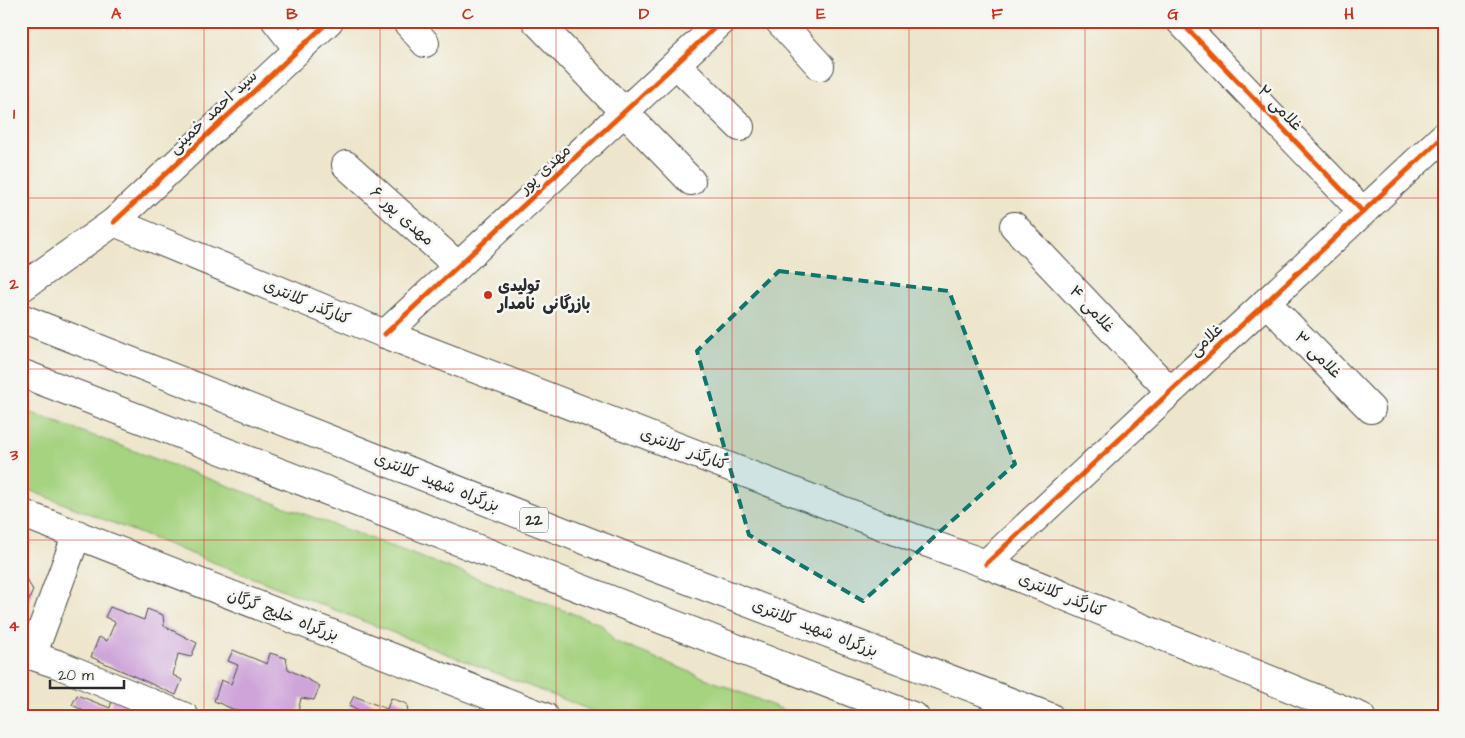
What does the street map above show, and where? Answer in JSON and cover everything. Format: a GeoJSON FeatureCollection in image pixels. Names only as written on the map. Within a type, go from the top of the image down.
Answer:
{"type":"FeatureCollection","features":[{"type":"Feature","properties":{"kind":"main road"},"geometry":{"type":"LineString","coordinates":[[276,21],[298,49]]}},
{"type":"Feature","properties":{"kind":"main road","name":"سید احمد خمینی"},"geometry":{"type":"LineString","coordinates":[[114,222],[329,21]]}},
{"type":"Feature","properties":{"kind":"main road"},"geometry":{"type":"LineString","coordinates":[[406,21],[425,43]]}},
{"type":"Feature","properties":{"kind":"main road"},"geometry":{"type":"LineString","coordinates":[[536,21],[691,181]]}},
{"type":"Feature","properties":{"kind":"main road","name":"مهدی پور"},"geometry":{"type":"LineString","coordinates":[[385,334],[722,21]]}},
{"type":"Feature","properties":{"kind":"main road"},"geometry":{"type":"LineString","coordinates":[[779,21],[820,66]]}},
{"type":"Feature","properties":{"kind":"main road","name":"غلامی ۲"},"geometry":{"type":"LineString","coordinates":[[1180,21],[1363,212]]}},
{"type":"Feature","properties":{"kind":"main road"},"geometry":{"type":"LineString","coordinates":[[676,64],[740,127]]}},
{"type":"Feature","properties":{"kind":"main road","name":"غلامی"},"geometry":{"type":"LineString","coordinates":[[986,564],[1363,212],[1441,143]]}},
{"type":"Feature","properties":{"kind":"main road","name":"۶ مهدی پور"},"geometry":{"type":"LineString","coordinates":[[346,165],[458,266]]}},
{"type":"Feature","properties":{"kind":"main road"},"geometry":{"type":"LineString","coordinates":[[21,288],[114,222]]}},
{"type":"Feature","properties":{"kind":"main road","name":"کنارگذر کلانتری"},"geometry":{"type":"LineString","coordinates":[[114,222],[385,334],[986,564],[1362,717]]}},
{"type":"Feature","properties":{"kind":"main road","name":"غلامی ۴"},"geometry":{"type":"LineString","coordinates":[[1014,226],[1170,391]]}},
{"type":"Feature","properties":{"kind":"main road","name":"غلامی ۳"},"geometry":{"type":"LineString","coordinates":[[1266,302],[1371,409]]}},
{"type":"Feature","properties":{"kind":"main road","name":"بزرگراه شهید کلانتری"},"geometry":{"type":"LineString","coordinates":[[21,318],[638,561],[1038,712]]}},
{"type":"Feature","properties":{"kind":"main road"},"geometry":{"type":"LineString","coordinates":[[21,373],[915,717]]}},
{"type":"Feature","properties":{"kind":"main road","name":"بزرگراه خلیج گرگان"},"geometry":{"type":"LineString","coordinates":[[21,513],[545,717]]}},
{"type":"Feature","properties":{"kind":"main road"},"geometry":{"type":"LineString","coordinates":[[77,534],[27,654],[60,665],[185,717]]}},
{"type":"Feature","properties":{"kind":"main road"},"geometry":{"type":"LineString","coordinates":[[1038,712],[1072,717]]}},
{"type":"Feature","properties":{"kind":"highlighted area"},"geometry":{"type":"Polygon","coordinates":[[[779,271],[949,291],[1015,464],[863,601],[749,535],[697,351],[779,271]]]}},
{"type":"Feature","properties":{"kind":"green space"},"geometry":{"type":"Polygon","coordinates":[[[21,409],[601,624],[614,641],[801,717],[608,717],[21,487],[21,409]]]}},
{"type":"Feature","properties":{"kind":"building"},"geometry":{"type":"Polygon","coordinates":[[[21,570],[33,590],[21,621],[21,570]]]}},
{"type":"Feature","properties":{"kind":"building"},"geometry":{"type":"Polygon","coordinates":[[[110,607],[144,620],[147,609],[163,615],[164,626],[197,643],[191,657],[178,654],[173,675],[182,680],[176,695],[91,657],[99,637],[107,641],[115,622],[105,617],[110,607]]]}},
{"type":"Feature","properties":{"kind":"building"},"geometry":{"type":"Polygon","coordinates":[[[233,650],[267,664],[270,653],[286,658],[288,669],[320,686],[314,700],[301,698],[297,717],[251,717],[214,701],[221,680],[231,684],[238,665],[228,661],[233,650]]]}},
{"type":"Feature","properties":{"kind":"building"},"geometry":{"type":"Polygon","coordinates":[[[77,695],[110,708],[113,697],[130,703],[131,714],[137,717],[79,717],[82,710],[72,705],[77,695]]]}},
{"type":"Feature","properties":{"kind":"building"},"geometry":{"type":"Polygon","coordinates":[[[354,696],[387,709],[391,698],[407,704],[408,715],[412,717],[356,717],[359,711],[349,706],[354,696]]]}},
{"type":"Feature","properties":{"kind":"cycle path"},"geometry":{"type":"LineString","coordinates":[[114,222],[329,21]]}},
{"type":"Feature","properties":{"kind":"cycle path"},"geometry":{"type":"LineString","coordinates":[[385,334],[722,21]]}},
{"type":"Feature","properties":{"kind":"cycle path"},"geometry":{"type":"LineString","coordinates":[[1180,21],[1363,212]]}},
{"type":"Feature","properties":{"kind":"cycle path"},"geometry":{"type":"LineString","coordinates":[[986,564],[1444,136]]}},
{"type":"Feature","properties":{"kind":"place","name":"تولیدی بازرگانی نامدار"},"geometry":{"type":"Point","coordinates":[488,295]}}]}
